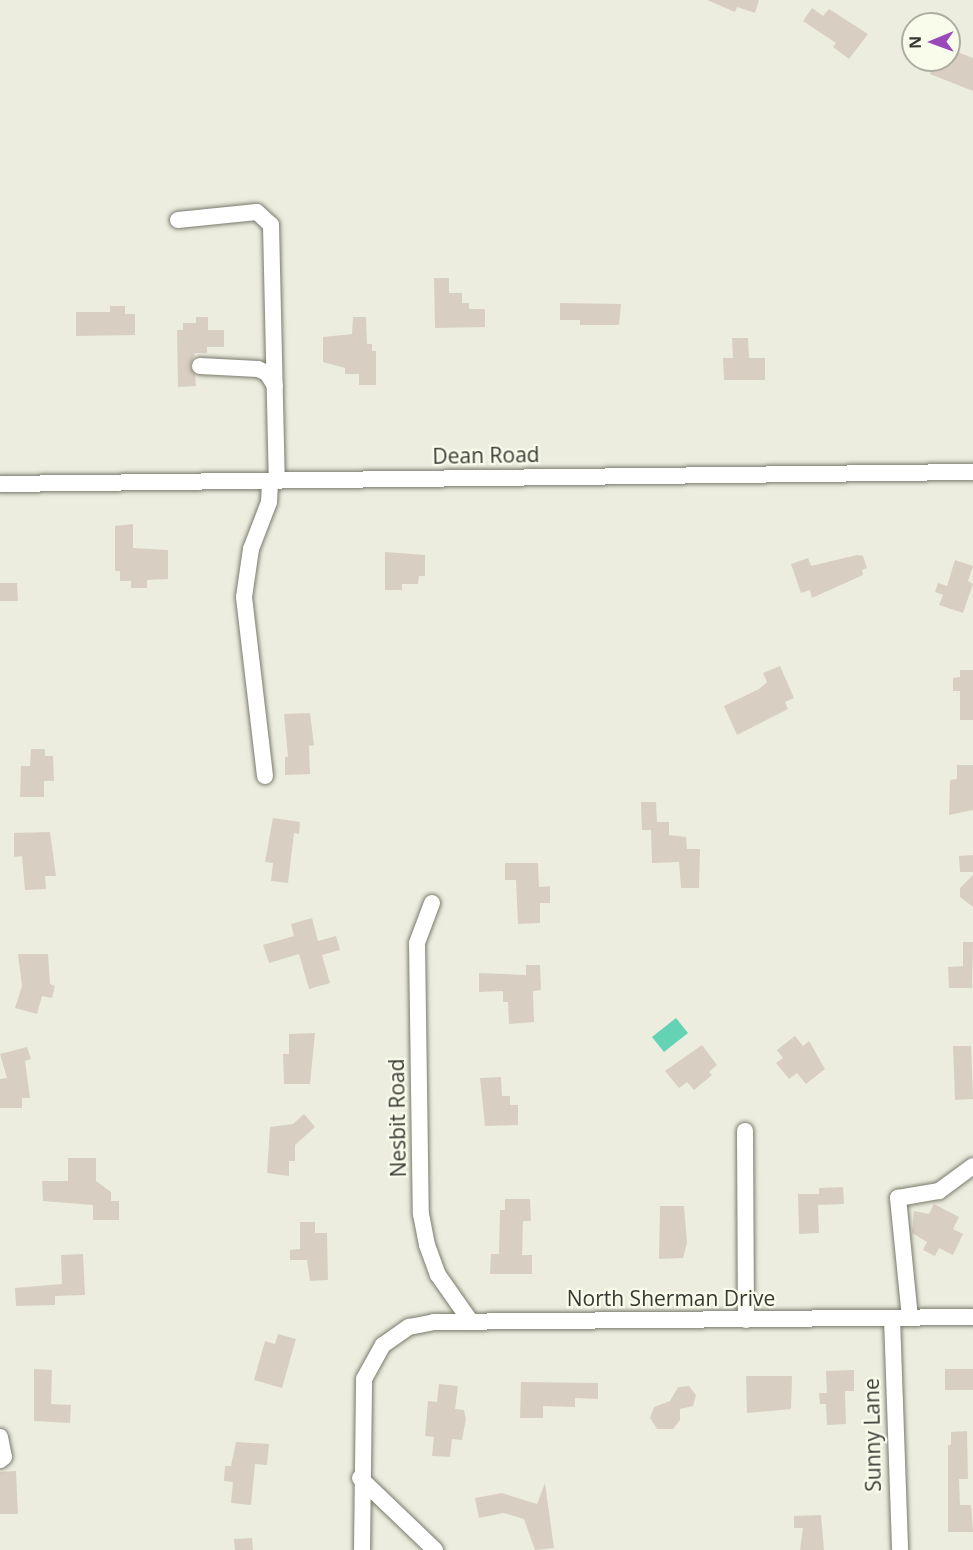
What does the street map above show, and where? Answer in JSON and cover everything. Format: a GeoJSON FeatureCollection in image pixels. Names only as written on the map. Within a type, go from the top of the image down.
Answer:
{"type":"FeatureCollection","features":[{"type":"Feature","properties":{"kind":"street"},"geometry":{"type":"LineString","coordinates":[[178,220],[257,212],[272,225],[274,481],[269,502],[251,549],[244,597],[265,776]]}},
{"type":"Feature","properties":{"kind":"street"},"geometry":{"type":"LineString","coordinates":[[200,366],[258,369],[267,373],[275,386]]}},
{"type":"Feature","properties":{"kind":"street","name":"Dean Road"},"geometry":{"type":"LineString","coordinates":[[0,484],[973,472]]}},
{"type":"Feature","properties":{"kind":"street","name":"Nesbit Road"},"geometry":{"type":"LineString","coordinates":[[432,903],[417,943],[421,1214],[427,1245],[438,1275],[471,1322]]}},
{"type":"Feature","properties":{"kind":"street"},"geometry":{"type":"LineString","coordinates":[[745,1131],[746,1320]]}},
{"type":"Feature","properties":{"kind":"street"},"geometry":{"type":"LineString","coordinates":[[910,1317],[898,1198],[939,1191],[973,1166]]}},
{"type":"Feature","properties":{"kind":"street","name":"North Sherman Drive"},"geometry":{"type":"LineString","coordinates":[[360,1478],[362,1391],[365,1372],[379,1350],[398,1333],[415,1325],[471,1322],[973,1317]]}},
{"type":"Feature","properties":{"kind":"street","name":"Sunny Lane"},"geometry":{"type":"LineString","coordinates":[[891,1318],[900,1550]]}},
{"type":"Feature","properties":{"kind":"street"},"geometry":{"type":"LineString","coordinates":[[0,1437],[4,1457],[0,1460]]}},
{"type":"Feature","properties":{"kind":"street"},"geometry":{"type":"LineString","coordinates":[[360,1478],[362,1550]]}},
{"type":"Feature","properties":{"kind":"street"},"geometry":{"type":"LineString","coordinates":[[360,1478],[435,1550]]}},
{"type":"Feature","properties":{"kind":"shaded area"},"geometry":{"type":"Polygon","coordinates":[[[676,1018],[688,1033],[664,1052],[652,1037],[676,1018]]]}},
{"type":"Feature","properties":{"kind":"building"},"geometry":{"type":"Polygon","coordinates":[[[707,0],[759,0],[755,13],[737,7],[735,12],[707,0]]]}},
{"type":"Feature","properties":{"kind":"building"},"geometry":{"type":"Polygon","coordinates":[[[812,8],[823,16],[829,9],[868,34],[849,59],[833,47],[836,43],[803,21],[812,8]]]}},
{"type":"Feature","properties":{"kind":"building"},"geometry":{"type":"Polygon","coordinates":[[[961,54],[973,58],[973,91],[930,74],[931,72],[961,72],[961,54]]]}},
{"type":"Feature","properties":{"kind":"building"},"geometry":{"type":"Polygon","coordinates":[[[434,278],[449,278],[449,293],[462,293],[462,303],[469,303],[469,309],[485,309],[485,327],[435,328],[434,278]]]}},
{"type":"Feature","properties":{"kind":"building"},"geometry":{"type":"Polygon","coordinates":[[[560,303],[621,304],[619,325],[580,325],[580,320],[560,320],[560,303]]]}},
{"type":"Feature","properties":{"kind":"building"},"geometry":{"type":"Polygon","coordinates":[[[110,306],[125,306],[125,314],[135,314],[135,335],[76,336],[76,312],[110,312],[110,306]]]}},
{"type":"Feature","properties":{"kind":"building"},"geometry":{"type":"Polygon","coordinates":[[[196,317],[208,317],[208,330],[224,330],[224,347],[207,347],[207,353],[195,353],[190,366],[195,375],[196,386],[178,387],[177,330],[183,330],[183,323],[196,323],[196,317]]]}},
{"type":"Feature","properties":{"kind":"building"},"geometry":{"type":"Polygon","coordinates":[[[353,317],[366,317],[367,344],[372,344],[372,351],[376,351],[376,385],[359,385],[359,374],[345,374],[345,368],[323,362],[323,337],[352,334],[353,317]]]}},
{"type":"Feature","properties":{"kind":"building"},"geometry":{"type":"Polygon","coordinates":[[[732,338],[748,338],[749,358],[765,358],[765,380],[724,380],[723,358],[733,358],[732,338]]]}},
{"type":"Feature","properties":{"kind":"building"},"geometry":{"type":"Polygon","coordinates":[[[133,524],[133,548],[168,550],[168,579],[147,580],[147,588],[131,588],[131,581],[120,581],[120,571],[115,571],[115,526],[133,524]]]}},
{"type":"Feature","properties":{"kind":"building"},"geometry":{"type":"Polygon","coordinates":[[[385,552],[425,555],[425,576],[419,576],[418,584],[402,584],[402,590],[385,590],[385,552]]]}},
{"type":"Feature","properties":{"kind":"building"},"geometry":{"type":"Polygon","coordinates":[[[857,555],[863,556],[867,568],[862,570],[863,575],[812,598],[810,590],[801,593],[791,564],[808,558],[811,566],[857,555]]]}},
{"type":"Feature","properties":{"kind":"building"},"geometry":{"type":"Polygon","coordinates":[[[955,560],[973,566],[968,581],[973,584],[963,613],[939,605],[943,595],[935,592],[938,583],[947,586],[955,560]]]}},
{"type":"Feature","properties":{"kind":"building"},"geometry":{"type":"Polygon","coordinates":[[[0,583],[17,583],[18,601],[0,601],[0,583]]]}},
{"type":"Feature","properties":{"kind":"building"},"geometry":{"type":"Polygon","coordinates":[[[780,666],[794,698],[785,702],[788,709],[737,735],[724,706],[759,689],[767,682],[763,673],[780,666]]]}},
{"type":"Feature","properties":{"kind":"building"},"geometry":{"type":"Polygon","coordinates":[[[960,670],[973,670],[973,720],[960,720],[960,691],[953,691],[953,678],[960,677],[960,670]]]}},
{"type":"Feature","properties":{"kind":"building"},"geometry":{"type":"Polygon","coordinates":[[[310,713],[314,745],[309,746],[310,774],[285,775],[285,757],[288,757],[284,714],[310,713]]]}},
{"type":"Feature","properties":{"kind":"building"},"geometry":{"type":"Polygon","coordinates":[[[31,749],[45,749],[45,756],[53,756],[54,781],[44,781],[44,797],[20,797],[21,766],[30,766],[31,749]]]}},
{"type":"Feature","properties":{"kind":"building"},"geometry":{"type":"Polygon","coordinates":[[[957,765],[973,765],[973,810],[949,815],[950,780],[957,779],[957,765]]]}},
{"type":"Feature","properties":{"kind":"building"},"geometry":{"type":"Polygon","coordinates":[[[641,802],[656,802],[657,822],[669,822],[669,835],[686,837],[687,849],[700,849],[699,888],[681,888],[679,862],[652,863],[651,830],[642,830],[641,802]]]}},
{"type":"Feature","properties":{"kind":"building"},"geometry":{"type":"Polygon","coordinates":[[[273,818],[300,822],[299,834],[294,833],[288,883],[271,881],[273,863],[265,862],[273,818]]]}},
{"type":"Feature","properties":{"kind":"building"},"geometry":{"type":"Polygon","coordinates":[[[50,832],[56,876],[45,876],[46,889],[25,890],[22,856],[14,857],[14,833],[50,832]]]}},
{"type":"Feature","properties":{"kind":"building"},"geometry":{"type":"Polygon","coordinates":[[[973,855],[973,872],[960,872],[959,856],[973,855]]]}},
{"type":"Feature","properties":{"kind":"building"},"geometry":{"type":"Polygon","coordinates":[[[505,863],[538,863],[539,887],[550,886],[550,903],[540,903],[540,923],[518,924],[516,880],[505,880],[505,863]]]}},
{"type":"Feature","properties":{"kind":"building"},"geometry":{"type":"Polygon","coordinates":[[[973,875],[973,907],[960,897],[960,888],[973,875]]]}},
{"type":"Feature","properties":{"kind":"building"},"geometry":{"type":"Polygon","coordinates":[[[312,918],[318,941],[336,936],[340,950],[322,955],[330,983],[309,989],[299,954],[269,963],[263,945],[294,936],[291,924],[312,918]]]}},
{"type":"Feature","properties":{"kind":"building"},"geometry":{"type":"Polygon","coordinates":[[[963,942],[973,942],[972,988],[949,988],[948,967],[963,966],[963,942]]]}},
{"type":"Feature","properties":{"kind":"building"},"geometry":{"type":"Polygon","coordinates":[[[18,954],[48,954],[50,984],[55,986],[52,998],[42,996],[37,1014],[15,1008],[22,986],[18,954]]]}},
{"type":"Feature","properties":{"kind":"building"},"geometry":{"type":"Polygon","coordinates":[[[526,965],[540,965],[541,990],[533,991],[534,1022],[509,1024],[508,1002],[503,1002],[503,991],[479,992],[479,973],[526,975],[526,965]]]}},
{"type":"Feature","properties":{"kind":"building"},"geometry":{"type":"Polygon","coordinates":[[[315,1033],[310,1084],[284,1084],[283,1054],[289,1054],[289,1034],[315,1033]]]}},
{"type":"Feature","properties":{"kind":"building"},"geometry":{"type":"Polygon","coordinates":[[[795,1036],[803,1046],[809,1041],[825,1069],[806,1084],[797,1073],[789,1079],[776,1063],[783,1058],[777,1050],[795,1036]]]}},
{"type":"Feature","properties":{"kind":"building"},"geometry":{"type":"Polygon","coordinates":[[[702,1045],[717,1065],[709,1072],[712,1075],[694,1090],[687,1082],[679,1088],[665,1071],[702,1045]]]}},
{"type":"Feature","properties":{"kind":"building"},"geometry":{"type":"Polygon","coordinates":[[[953,1046],[971,1046],[973,1099],[955,1100],[953,1046]]]}},
{"type":"Feature","properties":{"kind":"building"},"geometry":{"type":"Polygon","coordinates":[[[27,1047],[31,1059],[25,1061],[30,1098],[22,1098],[22,1108],[0,1108],[0,1079],[7,1078],[0,1054],[27,1047]]]}},
{"type":"Feature","properties":{"kind":"building"},"geometry":{"type":"Polygon","coordinates":[[[501,1077],[502,1096],[510,1096],[510,1105],[518,1105],[518,1125],[485,1126],[480,1078],[501,1077]]]}},
{"type":"Feature","properties":{"kind":"building"},"geometry":{"type":"Polygon","coordinates":[[[304,1114],[315,1127],[295,1145],[295,1161],[289,1161],[289,1176],[267,1173],[270,1127],[293,1124],[304,1114]]]}},
{"type":"Feature","properties":{"kind":"building"},"geometry":{"type":"Polygon","coordinates":[[[68,1158],[96,1158],[96,1181],[111,1192],[111,1201],[119,1201],[119,1220],[93,1220],[93,1205],[43,1201],[42,1181],[68,1181],[68,1158]]]}},
{"type":"Feature","properties":{"kind":"building"},"geometry":{"type":"Polygon","coordinates":[[[843,1187],[844,1204],[818,1205],[819,1233],[799,1234],[798,1194],[819,1194],[819,1188],[843,1187]]]}},
{"type":"Feature","properties":{"kind":"building"},"geometry":{"type":"Polygon","coordinates":[[[505,1199],[530,1199],[531,1221],[523,1221],[522,1255],[532,1255],[532,1274],[490,1274],[491,1254],[499,1254],[500,1210],[505,1210],[505,1199]]]}},
{"type":"Feature","properties":{"kind":"building"},"geometry":{"type":"Polygon","coordinates":[[[934,1204],[959,1217],[953,1229],[963,1234],[953,1255],[939,1248],[935,1256],[923,1250],[927,1242],[912,1233],[914,1211],[929,1214],[934,1204]]]}},
{"type":"Feature","properties":{"kind":"building"},"geometry":{"type":"Polygon","coordinates":[[[660,1206],[684,1206],[687,1243],[683,1258],[659,1259],[660,1206]]]}},
{"type":"Feature","properties":{"kind":"building"},"geometry":{"type":"Polygon","coordinates":[[[300,1222],[315,1222],[315,1233],[327,1233],[328,1280],[310,1281],[307,1260],[290,1260],[290,1250],[300,1249],[300,1222]]]}},
{"type":"Feature","properties":{"kind":"building"},"geometry":{"type":"Polygon","coordinates":[[[83,1254],[85,1295],[55,1296],[55,1305],[16,1306],[15,1288],[62,1284],[61,1255],[83,1254]]]}},
{"type":"Feature","properties":{"kind":"building"},"geometry":{"type":"Polygon","coordinates":[[[278,1334],[296,1339],[282,1388],[254,1380],[265,1341],[275,1344],[278,1334]]]}},
{"type":"Feature","properties":{"kind":"building"},"geometry":{"type":"Polygon","coordinates":[[[34,1369],[52,1370],[51,1404],[71,1405],[70,1423],[34,1421],[34,1369]]]}},
{"type":"Feature","properties":{"kind":"building"},"geometry":{"type":"Polygon","coordinates":[[[945,1369],[973,1369],[973,1390],[945,1390],[945,1369]]]}},
{"type":"Feature","properties":{"kind":"building"},"geometry":{"type":"Polygon","coordinates":[[[854,1370],[854,1391],[845,1391],[846,1424],[827,1425],[826,1404],[820,1404],[819,1393],[827,1393],[826,1371],[854,1370]]]}},
{"type":"Feature","properties":{"kind":"building"},"geometry":{"type":"Polygon","coordinates":[[[746,1376],[792,1376],[791,1409],[747,1413],[746,1376]]]}},
{"type":"Feature","properties":{"kind":"building"},"geometry":{"type":"Polygon","coordinates":[[[521,1382],[598,1383],[598,1399],[575,1398],[575,1407],[543,1406],[543,1418],[520,1418],[521,1382]]]}},
{"type":"Feature","properties":{"kind":"building"},"geometry":{"type":"Polygon","coordinates":[[[439,1384],[458,1386],[455,1409],[464,1410],[466,1419],[462,1440],[452,1439],[450,1457],[432,1456],[434,1437],[425,1436],[428,1401],[437,1402],[439,1384]]]}},
{"type":"Feature","properties":{"kind":"building"},"geometry":{"type":"Polygon","coordinates":[[[689,1386],[696,1395],[693,1406],[680,1409],[680,1420],[673,1429],[657,1429],[650,1418],[654,1407],[670,1401],[678,1387],[689,1386]]]}},
{"type":"Feature","properties":{"kind":"building"},"geometry":{"type":"Polygon","coordinates":[[[967,1431],[968,1479],[959,1479],[960,1505],[971,1505],[973,1532],[948,1532],[948,1445],[951,1445],[951,1432],[967,1431]]]}},
{"type":"Feature","properties":{"kind":"building"},"geometry":{"type":"Polygon","coordinates":[[[236,1442],[269,1444],[267,1465],[255,1464],[251,1505],[231,1503],[233,1482],[224,1481],[225,1466],[231,1466],[236,1442]]]}},
{"type":"Feature","properties":{"kind":"building"},"geometry":{"type":"Polygon","coordinates":[[[16,1471],[18,1514],[0,1514],[0,1472],[16,1471]]]}},
{"type":"Feature","properties":{"kind":"building"},"geometry":{"type":"Polygon","coordinates":[[[545,1483],[554,1548],[535,1550],[524,1519],[504,1513],[479,1518],[475,1498],[502,1493],[537,1504],[545,1483]]]}},
{"type":"Feature","properties":{"kind":"building"},"geometry":{"type":"Polygon","coordinates":[[[821,1515],[824,1550],[800,1550],[803,1528],[794,1528],[794,1516],[821,1515]]]}},
{"type":"Feature","properties":{"kind":"building"},"geometry":{"type":"Polygon","coordinates":[[[252,1538],[253,1550],[235,1550],[234,1539],[252,1538]]]}}]}
